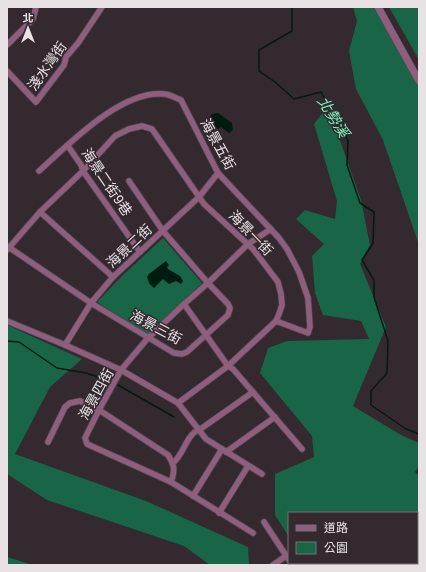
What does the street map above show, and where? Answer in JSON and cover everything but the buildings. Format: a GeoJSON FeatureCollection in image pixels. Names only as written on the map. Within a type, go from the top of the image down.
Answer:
{"type":"FeatureCollection","features":[{"type":"Feature","properties":{"kind":"street"},"geometry":{"type":"LineString","coordinates":[[7,45],[33,19],[36,7]]}},
{"type":"Feature","properties":{"kind":"street","name":"淺水灣街"},"geometry":{"type":"LineString","coordinates":[[7,71],[36,102],[64,65],[66,57],[78,43],[102,7]]}},
{"type":"Feature","properties":{"kind":"street"},"geometry":{"type":"LineString","coordinates":[[378,7],[419,82]]}},
{"type":"Feature","properties":{"kind":"street","name":"海景五街"},"geometry":{"type":"LineString","coordinates":[[39,172],[68,146],[118,106],[146,94],[165,94],[181,100],[218,173],[280,238],[299,272],[309,301],[310,327],[308,332],[276,321]]}},
{"type":"Feature","properties":{"kind":"street","name":"海景一街"},"geometry":{"type":"LineString","coordinates":[[8,248],[40,212],[83,171],[115,136],[129,129],[142,126],[152,130],[204,204],[254,249],[278,282],[281,294],[282,305],[280,314],[276,321],[228,366],[178,403]]}},
{"type":"Feature","properties":{"kind":"street","name":"海景二街9巷"},"geometry":{"type":"LineString","coordinates":[[68,146],[81,165],[83,171],[140,252]]}},
{"type":"Feature","properties":{"kind":"street","name":"海景二街"},"geometry":{"type":"LineString","coordinates":[[65,345],[91,303],[113,278],[199,197],[218,173]]}},
{"type":"Feature","properties":{"kind":"street","name":"海景三街"},"geometry":{"type":"LineString","coordinates":[[8,248],[91,303],[148,338],[174,353],[182,354],[187,352],[228,315],[230,308],[163,231],[129,181]]}},
{"type":"Feature","properties":{"kind":"street"},"geometry":{"type":"LineString","coordinates":[[40,212],[113,278]]}},
{"type":"Feature","properties":{"kind":"street","name":"海景四街"},"geometry":{"type":"LineString","coordinates":[[253,533],[171,482],[87,444],[85,438],[121,370],[148,338],[248,244],[271,229]]}},
{"type":"Feature","properties":{"kind":"street"},"geometry":{"type":"LineString","coordinates":[[184,304],[228,366],[233,369],[302,449]]}},
{"type":"Feature","properties":{"kind":"street"},"geometry":{"type":"LineString","coordinates":[[7,321],[121,370],[178,403],[206,439],[262,474]]}},
{"type":"Feature","properties":{"kind":"street"},"geometry":{"type":"LineString","coordinates":[[173,463],[177,460],[193,432],[202,428],[253,392]]}},
{"type":"Feature","properties":{"kind":"street"},"geometry":{"type":"LineString","coordinates":[[48,442],[65,408],[70,403],[80,401],[99,410],[168,455],[175,469],[171,482]]}},
{"type":"Feature","properties":{"kind":"street"},"geometry":{"type":"LineString","coordinates":[[193,496],[224,450],[275,417]]}},
{"type":"Feature","properties":{"kind":"street"},"geometry":{"type":"LineString","coordinates":[[220,512],[248,466]]}},
{"type":"Feature","properties":{"kind":"street"},"geometry":{"type":"LineString","coordinates":[[264,522],[288,558],[273,565]]}},
{"type":"Feature","properties":{"kind":"green space"},"geometry":{"type":"Polygon","coordinates":[[[353,7],[376,7],[419,84],[419,245],[383,140],[356,89],[349,51],[357,21],[353,7]]]}},
{"type":"Feature","properties":{"kind":"green space"},"geometry":{"type":"Polygon","coordinates":[[[389,7],[419,7],[419,60],[389,7]]]}},
{"type":"Feature","properties":{"kind":"green space"},"geometry":{"type":"Polygon","coordinates":[[[328,106],[361,200],[370,245],[360,264],[386,327],[353,406],[401,435],[419,443],[419,466],[415,472],[419,476],[419,565],[306,564],[418,564],[418,512],[288,512],[288,535],[275,515],[275,474],[314,457],[312,436],[260,373],[268,348],[287,341],[369,339],[361,321],[323,315],[315,293],[312,256],[324,244],[296,219],[305,210],[335,219],[337,201],[314,124],[328,106]]]}},
{"type":"Feature","properties":{"kind":"green space"},"geometry":{"type":"Polygon","coordinates":[[[163,238],[202,283],[147,335],[97,302],[123,275],[163,238]]]}},
{"type":"Feature","properties":{"kind":"green space"},"geometry":{"type":"Polygon","coordinates":[[[7,325],[82,359],[50,387],[15,454],[146,501],[248,547],[249,565],[210,565],[184,546],[47,500],[7,474],[7,325]]]}},
{"type":"Feature","properties":{"kind":"green space"},"geometry":{"type":"Polygon","coordinates":[[[7,557],[33,565],[7,565],[7,557]]]}},
{"type":"Feature","properties":{"kind":"shaded area"},"geometry":{"type":"Polygon","coordinates":[[[218,113],[232,123],[233,130],[229,133],[221,127],[218,129],[212,125],[210,116],[218,113]]]}},
{"type":"Feature","properties":{"kind":"shaded area"},"geometry":{"type":"Polygon","coordinates":[[[166,261],[169,265],[167,267],[168,269],[180,276],[183,281],[181,284],[176,281],[169,284],[163,279],[154,288],[149,283],[147,277],[166,261]]]}},
{"type":"Feature","properties":{"kind":"waterway","name":"北勢溪"},"geometry":{"type":"LineString","coordinates":[[292,7],[292,31],[259,50],[259,71],[275,82],[294,99],[321,92],[348,141],[347,165],[360,203],[374,212],[373,243],[362,260],[374,280],[374,297],[388,341],[387,373],[371,391],[371,405],[406,429],[419,434]]}},
{"type":"Feature","properties":{"kind":"waterway"},"geometry":{"type":"LineString","coordinates":[[7,341],[19,342],[57,368],[86,373],[111,381]]}},
{"type":"Feature","properties":{"kind":"waterway"},"geometry":{"type":"LineString","coordinates":[[118,385],[174,417]]}}]}
